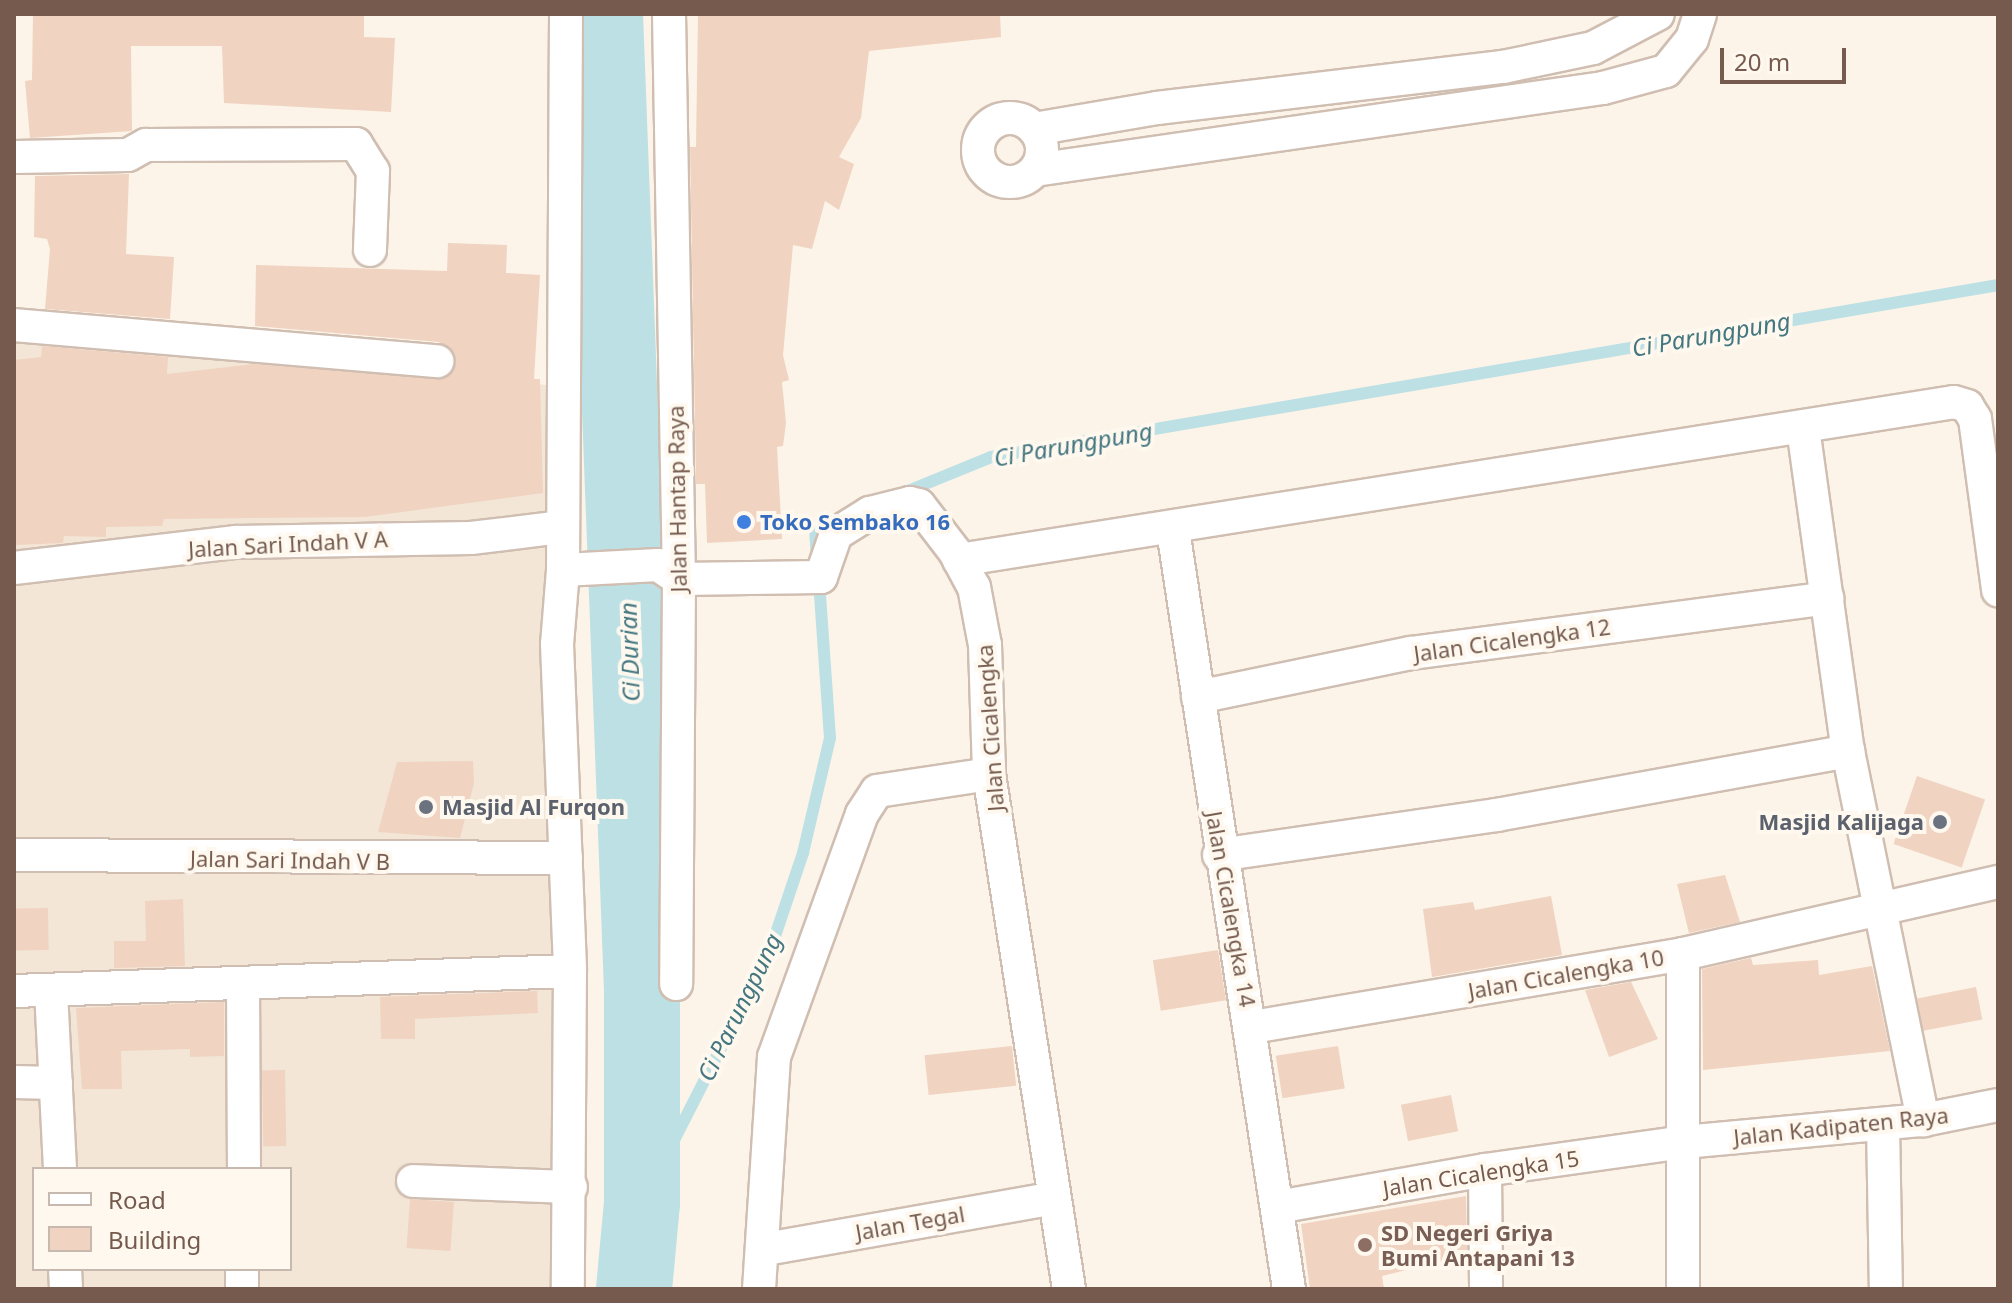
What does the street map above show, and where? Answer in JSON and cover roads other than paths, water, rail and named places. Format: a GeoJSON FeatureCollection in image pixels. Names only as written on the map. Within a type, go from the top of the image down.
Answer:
{"type":"FeatureCollection","features":[{"type":"Feature","properties":{"kind":"street"},"geometry":{"type":"LineString","coordinates":[[566,14],[562,527],[573,570],[557,644],[570,971],[568,1289]]}},
{"type":"Feature","properties":{"kind":"street","name":"Jalan Hantap Raya"},"geometry":{"type":"LineString","coordinates":[[669,14],[668,572],[676,984]]}},
{"type":"Feature","properties":{"kind":"street"},"geometry":{"type":"LineString","coordinates":[[1034,129],[1157,108],[1503,67],[1593,48],[1658,14]]}},
{"type":"Feature","properties":{"kind":"street"},"geometry":{"type":"LineString","coordinates":[[1035,170],[1509,104],[1666,71],[1692,39],[1700,14]]}},
{"type":"Feature","properties":{"kind":"street"},"geometry":{"type":"LineString","coordinates":[[1503,67],[1509,104]]}},
{"type":"Feature","properties":{"kind":"street"},"geometry":{"type":"LineString","coordinates":[[1017,118],[1034,129],[1041,155],[1035,170],[1021,181],[989,176],[978,144],[999,119],[1017,118]]}},
{"type":"Feature","properties":{"kind":"street"},"geometry":{"type":"LineString","coordinates":[[14,157],[128,155],[146,145],[356,144],[373,171],[370,250]]}},
{"type":"Feature","properties":{"kind":"street"},"geometry":{"type":"LineString","coordinates":[[14,325],[437,361]]}},
{"type":"Feature","properties":{"kind":"street"},"geometry":{"type":"LineString","coordinates":[[959,560],[1173,530],[1954,402],[1967,406],[1975,419],[1998,590]]}},
{"type":"Feature","properties":{"kind":"street"},"geometry":{"type":"LineString","coordinates":[[1803,428],[1848,751],[1877,907],[1923,1120]]}},
{"type":"Feature","properties":{"kind":"street","name":"Jalan Cicalengka"},"geometry":{"type":"LineString","coordinates":[[573,570],[668,572],[782,581],[821,577],[836,534],[900,505],[919,505],[959,560],[974,587],[985,645],[989,774],[1069,1289]]}},
{"type":"Feature","properties":{"kind":"street","name":"Jalan Sari Indah V A"},"geometry":{"type":"LineString","coordinates":[[14,568],[236,542],[471,538],[562,527]]}},
{"type":"Feature","properties":{"kind":"street","name":"Jalan Cicalengka 14"},"geometry":{"type":"LineString","coordinates":[[1173,530],[1219,855],[1252,1027],[1289,1289]]}},
{"type":"Feature","properties":{"kind":"street","name":"Jalan Cicalengka 12"},"geometry":{"type":"LineString","coordinates":[[1198,697],[1411,653],[1827,598]]}},
{"type":"Feature","properties":{"kind":"street"},"geometry":{"type":"LineString","coordinates":[[1219,855],[1497,815],[1848,751]]}},
{"type":"Feature","properties":{"kind":"street"},"geometry":{"type":"LineString","coordinates":[[759,1289],[766,1249],[766,1115],[774,1057],[862,814],[877,791],[989,774]]}},
{"type":"Feature","properties":{"kind":"street","name":"Jalan Sari Indah V B"},"geometry":{"type":"LineString","coordinates":[[14,855],[566,858]]}},
{"type":"Feature","properties":{"kind":"street","name":"Jalan Cicalengka 10"},"geometry":{"type":"LineString","coordinates":[[1252,1027],[1683,954],[1877,907],[1998,882]]}},
{"type":"Feature","properties":{"kind":"street"},"geometry":{"type":"LineString","coordinates":[[1683,954],[1683,1289]]}},
{"type":"Feature","properties":{"kind":"street"},"geometry":{"type":"LineString","coordinates":[[14,991],[570,971]]}},
{"type":"Feature","properties":{"kind":"street"},"geometry":{"type":"LineString","coordinates":[[243,984],[244,1167]]}},
{"type":"Feature","properties":{"kind":"street"},"geometry":{"type":"LineString","coordinates":[[51,991],[60,1167]]}},
{"type":"Feature","properties":{"kind":"street"},"geometry":{"type":"LineString","coordinates":[[14,1082],[56,1083]]}},
{"type":"Feature","properties":{"kind":"street","name":"Jalan Kadipaten Raya"},"geometry":{"type":"LineString","coordinates":[[1684,1142],[1923,1120],[1998,1105]]}},
{"type":"Feature","properties":{"kind":"street"},"geometry":{"type":"LineString","coordinates":[[1883,1124],[1886,1289]]}},
{"type":"Feature","properties":{"kind":"street","name":"Jalan Cicalengka 15"},"geometry":{"type":"LineString","coordinates":[[1278,1207],[1485,1170],[1684,1142]]}},
{"type":"Feature","properties":{"kind":"street"},"geometry":{"type":"LineString","coordinates":[[1485,1170],[1486,1289]]}},
{"type":"Feature","properties":{"kind":"street"},"geometry":{"type":"LineString","coordinates":[[413,1181],[571,1187]]}},
{"type":"Feature","properties":{"kind":"street","name":"Jalan Tegal"},"geometry":{"type":"LineString","coordinates":[[766,1249],[1054,1198]]}},
{"type":"Feature","properties":{"kind":"waterway","name":"Ci Durian"},"geometry":{"type":"LineString","coordinates":[[605,14],[642,990],[642,1203],[634,1289]]}},
{"type":"Feature","properties":{"kind":"waterway","name":"Ci Parungpung"},"geometry":{"type":"LineString","coordinates":[[903,493],[991,457],[1998,285]]}},
{"type":"Feature","properties":{"kind":"waterway","name":"Ci Parungpung"},"geometry":{"type":"LineString","coordinates":[[817,558],[815,529],[838,519]]}},
{"type":"Feature","properties":{"kind":"waterway","name":"Ci Parungpung"},"geometry":{"type":"LineString","coordinates":[[642,1203],[769,954],[803,853],[830,738],[819,580]]}},
{"type":"Feature","properties":{"kind":"place","name":"Toko Sembako 16"},"geometry":{"type":"Point","coordinates":[744,522]}},
{"type":"Feature","properties":{"kind":"place","name":"Masjid Al Furqon"},"geometry":{"type":"Point","coordinates":[426,807]}},
{"type":"Feature","properties":{"kind":"place","name":"Masjid Kalijaga"},"geometry":{"type":"Point","coordinates":[1940,822]}},
{"type":"Feature","properties":{"kind":"place","name":"SD Negeri Griya Bumi Antapani 13"},"geometry":{"type":"Point","coordinates":[1365,1245]}}]}
